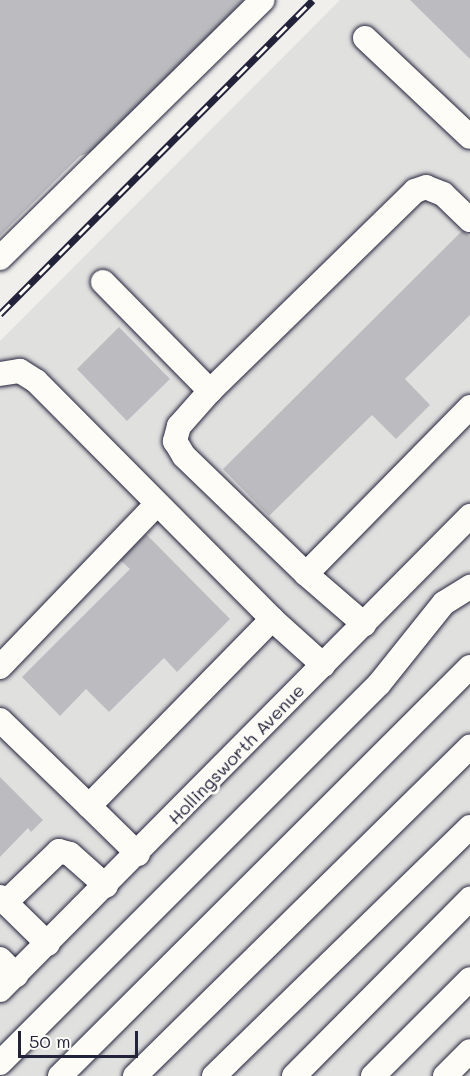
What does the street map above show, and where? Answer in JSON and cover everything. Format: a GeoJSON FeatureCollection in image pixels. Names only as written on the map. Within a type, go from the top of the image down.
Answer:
{"type":"FeatureCollection","features":[{"type":"Feature","properties":{"kind":"street"},"geometry":{"type":"LineString","coordinates":[[0,258],[264,0]]}},
{"type":"Feature","properties":{"kind":"street"},"geometry":{"type":"LineString","coordinates":[[365,38],[470,137]]}},
{"type":"Feature","properties":{"kind":"street"},"geometry":{"type":"LineString","coordinates":[[364,624],[306,574],[184,456],[175,441],[179,426],[210,391],[415,191],[427,187],[443,194],[470,220]]}},
{"type":"Feature","properties":{"kind":"street"},"geometry":{"type":"LineString","coordinates":[[103,282],[210,391]]}},
{"type":"Feature","properties":{"kind":"street"},"geometry":{"type":"LineString","coordinates":[[0,374],[20,371],[36,381],[156,505],[272,619],[323,665]]}},
{"type":"Feature","properties":{"kind":"street"},"geometry":{"type":"LineString","coordinates":[[306,574],[470,407]]}},
{"type":"Feature","properties":{"kind":"street"},"geometry":{"type":"LineString","coordinates":[[0,667],[156,505]]}},
{"type":"Feature","properties":{"kind":"street","name":"Hollingsworth Avenue"},"geometry":{"type":"LineString","coordinates":[[5,975],[48,944],[470,516]]}},
{"type":"Feature","properties":{"kind":"street"},"geometry":{"type":"LineString","coordinates":[[0,1063],[379,684],[444,603],[470,587]]}},
{"type":"Feature","properties":{"kind":"street"},"geometry":{"type":"LineString","coordinates":[[89,806],[272,619]]}},
{"type":"Feature","properties":{"kind":"street"},"geometry":{"type":"LineString","coordinates":[[60,1076],[470,667]]}},
{"type":"Feature","properties":{"kind":"street"},"geometry":{"type":"LineString","coordinates":[[0,720],[138,854]]}},
{"type":"Feature","properties":{"kind":"street"},"geometry":{"type":"LineString","coordinates":[[135,1076],[470,747]]}},
{"type":"Feature","properties":{"kind":"street"},"geometry":{"type":"LineString","coordinates":[[214,1076],[470,827]]}},
{"type":"Feature","properties":{"kind":"street"},"geometry":{"type":"LineString","coordinates":[[48,944],[3,900],[59,851],[70,854],[106,886]]}},
{"type":"Feature","properties":{"kind":"street"},"geometry":{"type":"LineString","coordinates":[[294,1076],[470,899]]}},
{"type":"Feature","properties":{"kind":"street"},"geometry":{"type":"LineString","coordinates":[[374,1076],[470,979]]}},
{"type":"Feature","properties":{"kind":"street"},"geometry":{"type":"LineString","coordinates":[[445,1076],[470,1051]]}},
{"type":"Feature","properties":{"kind":"shaded area"},"geometry":{"type":"Polygon","coordinates":[[[340,0],[470,0],[470,1076],[0,1076],[0,341],[340,0]]]}},
{"type":"Feature","properties":{"kind":"building"},"geometry":{"type":"Polygon","coordinates":[[[0,0],[244,0],[96,150],[80,156],[0,236],[0,0]]]}},
{"type":"Feature","properties":{"kind":"building"},"geometry":{"type":"Polygon","coordinates":[[[410,0],[470,0],[470,59],[410,0]]]}},
{"type":"Feature","properties":{"kind":"building"},"geometry":{"type":"Polygon","coordinates":[[[463,230],[470,237],[470,315],[405,379],[430,405],[396,439],[372,415],[269,516],[223,469],[463,230]]]}},
{"type":"Feature","properties":{"kind":"building"},"geometry":{"type":"Polygon","coordinates":[[[119,327],[170,379],[127,421],[77,369],[119,327]]]}},
{"type":"Feature","properties":{"kind":"building"},"geometry":{"type":"Polygon","coordinates":[[[146,534],[230,619],[177,672],[164,658],[109,712],[86,689],[60,716],[22,677],[130,569],[120,560],[146,534]]]}},
{"type":"Feature","properties":{"kind":"building"},"geometry":{"type":"Polygon","coordinates":[[[0,777],[43,820],[31,832],[28,828],[0,857],[0,777]]]}},
{"type":"Feature","properties":{"kind":"railway"},"geometry":{"type":"LineString","coordinates":[[0,314],[313,0]]}}]}
